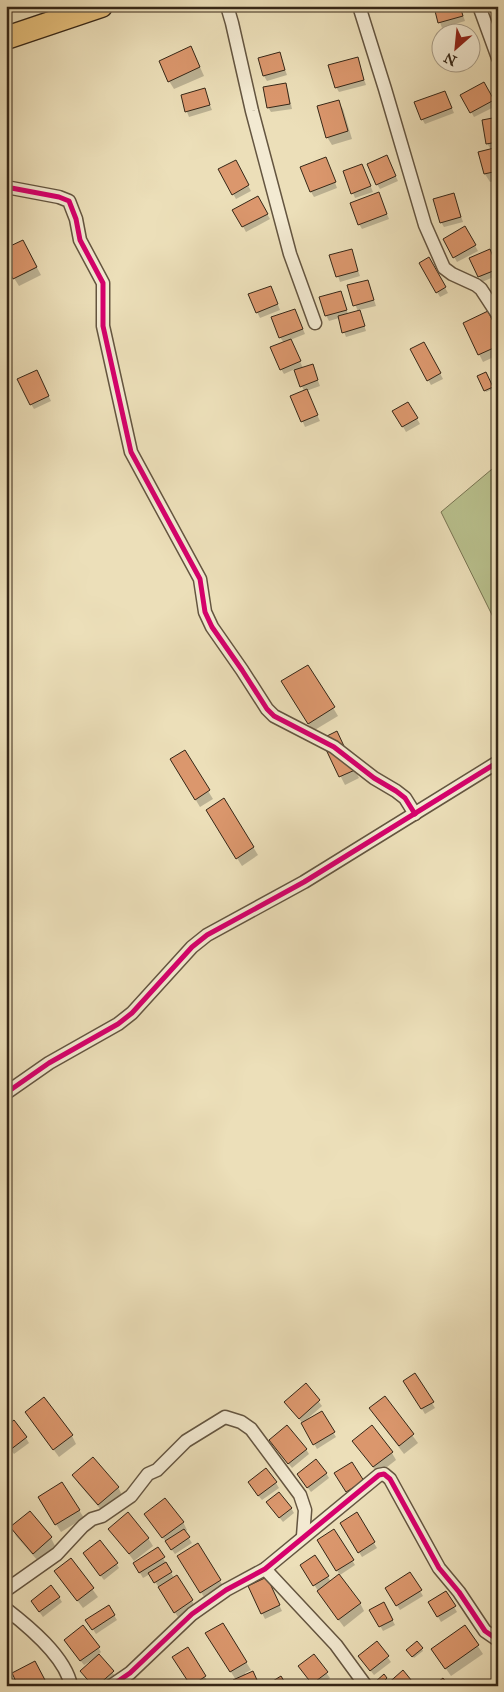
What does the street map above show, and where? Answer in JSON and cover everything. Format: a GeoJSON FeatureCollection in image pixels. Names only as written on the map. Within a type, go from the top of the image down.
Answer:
{"type":"FeatureCollection","features":[{"type":"Feature","properties":{"kind":"highway"},"geometry":{"type":"LineString","coordinates":[[6,38],[101,6]]}},
{"type":"Feature","properties":{"kind":"street"},"geometry":{"type":"LineString","coordinates":[[226,6],[290,254],[315,323]]}},
{"type":"Feature","properties":{"kind":"street"},"geometry":{"type":"LineString","coordinates":[[359,6],[425,225],[444,268],[482,290],[498,315]]}},
{"type":"Feature","properties":{"kind":"street"},"geometry":{"type":"LineString","coordinates":[[479,6],[498,58]]}},
{"type":"Feature","properties":{"kind":"street"},"geometry":{"type":"LineString","coordinates":[[6,187],[59,197],[69,201],[76,219],[80,240],[103,283],[103,326],[131,452],[200,579],[205,612],[212,627],[267,709],[274,716],[334,747],[374,778],[401,794],[415,814]]}},
{"type":"Feature","properties":{"kind":"street"},"geometry":{"type":"LineString","coordinates":[[6,1093],[49,1063],[118,1024],[132,1013],[192,947],[207,935],[304,882],[498,762]]}},
{"type":"Feature","properties":{"kind":"street"},"geometry":{"type":"LineString","coordinates":[[6,1590],[57,1554],[83,1526],[102,1516],[131,1496],[148,1474],[165,1463],[186,1441],[225,1417],[241,1422],[252,1429],[300,1495],[305,1510],[304,1536]]}},
{"type":"Feature","properties":{"kind":"street"},"geometry":{"type":"LineString","coordinates":[[110,1686],[130,1673],[192,1614],[226,1590],[265,1569],[379,1475],[384,1474],[390,1479],[439,1568],[459,1592],[485,1631],[498,1640]]}},
{"type":"Feature","properties":{"kind":"street"},"geometry":{"type":"LineString","coordinates":[[265,1569],[336,1645],[366,1686]]}},
{"type":"Feature","properties":{"kind":"street"},"geometry":{"type":"LineString","coordinates":[[6,1609],[31,1628],[47,1645],[60,1664],[71,1686]]}},
{"type":"Feature","properties":{"kind":"green space"},"geometry":{"type":"Polygon","coordinates":[[[498,464],[498,627],[441,512],[498,464]]]}},
{"type":"Feature","properties":{"kind":"building"},"geometry":{"type":"Polygon","coordinates":[[[460,6],[463,16],[438,22],[434,7],[460,6]]]}},
{"type":"Feature","properties":{"kind":"building"},"geometry":{"type":"Polygon","coordinates":[[[191,46],[200,67],[168,82],[159,61],[191,46]]]}},
{"type":"Feature","properties":{"kind":"building"},"geometry":{"type":"Polygon","coordinates":[[[280,52],[285,70],[263,76],[258,58],[280,52]]]}},
{"type":"Feature","properties":{"kind":"building"},"geometry":{"type":"Polygon","coordinates":[[[358,57],[364,80],[335,88],[328,65],[358,57]]]}},
{"type":"Feature","properties":{"kind":"building"},"geometry":{"type":"Polygon","coordinates":[[[484,82],[494,100],[470,113],[460,95],[484,82]]]}},
{"type":"Feature","properties":{"kind":"building"},"geometry":{"type":"Polygon","coordinates":[[[286,83],[290,104],[267,108],[263,87],[286,83]]]}},
{"type":"Feature","properties":{"kind":"building"},"geometry":{"type":"Polygon","coordinates":[[[205,88],[210,105],[185,112],[181,95],[205,88]]]}},
{"type":"Feature","properties":{"kind":"building"},"geometry":{"type":"Polygon","coordinates":[[[445,91],[452,108],[421,120],[414,102],[445,91]]]}},
{"type":"Feature","properties":{"kind":"building"},"geometry":{"type":"Polygon","coordinates":[[[339,100],[348,131],[326,138],[317,106],[339,100]]]}},
{"type":"Feature","properties":{"kind":"building"},"geometry":{"type":"Polygon","coordinates":[[[498,117],[498,142],[486,144],[482,120],[498,117]]]}},
{"type":"Feature","properties":{"kind":"building"},"geometry":{"type":"Polygon","coordinates":[[[498,147],[498,171],[484,174],[478,152],[498,147]]]}},
{"type":"Feature","properties":{"kind":"building"},"geometry":{"type":"Polygon","coordinates":[[[387,155],[396,176],[376,185],[367,164],[387,155]]]}},
{"type":"Feature","properties":{"kind":"building"},"geometry":{"type":"Polygon","coordinates":[[[326,157],[336,182],[310,192],[300,167],[326,157]]]}},
{"type":"Feature","properties":{"kind":"building"},"geometry":{"type":"Polygon","coordinates":[[[236,160],[249,185],[232,195],[218,169],[236,160]]]}},
{"type":"Feature","properties":{"kind":"building"},"geometry":{"type":"Polygon","coordinates":[[[362,164],[371,186],[351,194],[343,171],[362,164]]]}},
{"type":"Feature","properties":{"kind":"building"},"geometry":{"type":"Polygon","coordinates":[[[379,192],[387,214],[358,225],[350,203],[379,192]]]}},
{"type":"Feature","properties":{"kind":"building"},"geometry":{"type":"Polygon","coordinates":[[[454,193],[461,217],[440,223],[433,199],[454,193]]]}},
{"type":"Feature","properties":{"kind":"building"},"geometry":{"type":"Polygon","coordinates":[[[258,196],[268,214],[242,227],[232,210],[258,196]]]}},
{"type":"Feature","properties":{"kind":"building"},"geometry":{"type":"Polygon","coordinates":[[[465,226],[476,245],[453,258],[443,239],[465,226]]]}},
{"type":"Feature","properties":{"kind":"building"},"geometry":{"type":"Polygon","coordinates":[[[23,240],[37,267],[13,279],[6,265],[6,248],[23,240]]]}},
{"type":"Feature","properties":{"kind":"building"},"geometry":{"type":"Polygon","coordinates":[[[352,249],[358,271],[336,277],[329,255],[352,249]]]}},
{"type":"Feature","properties":{"kind":"building"},"geometry":{"type":"Polygon","coordinates":[[[490,249],[498,269],[478,277],[469,258],[490,249]]]}},
{"type":"Feature","properties":{"kind":"building"},"geometry":{"type":"Polygon","coordinates":[[[429,257],[446,287],[436,293],[419,263],[429,257]]]}},
{"type":"Feature","properties":{"kind":"building"},"geometry":{"type":"Polygon","coordinates":[[[368,280],[374,300],[353,306],[347,285],[368,280]]]}},
{"type":"Feature","properties":{"kind":"building"},"geometry":{"type":"Polygon","coordinates":[[[271,286],[278,304],[256,313],[248,294],[271,286]]]}},
{"type":"Feature","properties":{"kind":"building"},"geometry":{"type":"Polygon","coordinates":[[[341,291],[347,310],[325,316],[319,297],[341,291]]]}},
{"type":"Feature","properties":{"kind":"building"},"geometry":{"type":"Polygon","coordinates":[[[295,309],[303,329],[279,338],[271,317],[295,309]]]}},
{"type":"Feature","properties":{"kind":"building"},"geometry":{"type":"Polygon","coordinates":[[[360,310],[365,326],[342,333],[338,316],[360,310]]]}},
{"type":"Feature","properties":{"kind":"building"},"geometry":{"type":"Polygon","coordinates":[[[488,311],[498,332],[498,346],[478,355],[463,323],[488,311]]]}},
{"type":"Feature","properties":{"kind":"building"},"geometry":{"type":"Polygon","coordinates":[[[291,339],[301,361],[280,370],[270,347],[291,339]]]}},
{"type":"Feature","properties":{"kind":"building"},"geometry":{"type":"Polygon","coordinates":[[[424,342],[441,373],[427,381],[410,349],[424,342]]]}},
{"type":"Feature","properties":{"kind":"building"},"geometry":{"type":"Polygon","coordinates":[[[313,364],[318,380],[300,387],[294,370],[313,364]]]}},
{"type":"Feature","properties":{"kind":"building"},"geometry":{"type":"Polygon","coordinates":[[[37,370],[49,396],[30,405],[17,379],[37,370]]]}},
{"type":"Feature","properties":{"kind":"building"},"geometry":{"type":"Polygon","coordinates":[[[486,372],[493,387],[484,391],[477,376],[486,372]]]}},
{"type":"Feature","properties":{"kind":"building"},"geometry":{"type":"Polygon","coordinates":[[[307,389],[318,415],[301,422],[290,396],[307,389]]]}},
{"type":"Feature","properties":{"kind":"building"},"geometry":{"type":"Polygon","coordinates":[[[408,402],[418,418],[402,427],[392,411],[408,402]]]}},
{"type":"Feature","properties":{"kind":"building"},"geometry":{"type":"Polygon","coordinates":[[[308,665],[335,707],[308,724],[281,681],[308,665]]]}},
{"type":"Feature","properties":{"kind":"building"},"geometry":{"type":"Polygon","coordinates":[[[337,731],[355,770],[339,777],[321,739],[337,731]]]}},
{"type":"Feature","properties":{"kind":"building"},"geometry":{"type":"Polygon","coordinates":[[[185,750],[210,790],[195,800],[170,759],[185,750]]]}},
{"type":"Feature","properties":{"kind":"building"},"geometry":{"type":"Polygon","coordinates":[[[224,798],[254,847],[236,859],[206,810],[224,798]]]}},
{"type":"Feature","properties":{"kind":"building"},"geometry":{"type":"Polygon","coordinates":[[[415,1373],[434,1402],[421,1409],[403,1381],[415,1373]]]}},
{"type":"Feature","properties":{"kind":"building"},"geometry":{"type":"Polygon","coordinates":[[[306,1383],[320,1400],[299,1419],[284,1402],[306,1383]]]}},
{"type":"Feature","properties":{"kind":"building"},"geometry":{"type":"Polygon","coordinates":[[[385,1396],[414,1434],[399,1446],[369,1408],[385,1396]]]}},
{"type":"Feature","properties":{"kind":"building"},"geometry":{"type":"Polygon","coordinates":[[[44,1397],[73,1435],[53,1450],[25,1412],[44,1397]]]}},
{"type":"Feature","properties":{"kind":"building"},"geometry":{"type":"Polygon","coordinates":[[[322,1411],[335,1432],[313,1445],[301,1423],[322,1411]]]}},
{"type":"Feature","properties":{"kind":"building"},"geometry":{"type":"Polygon","coordinates":[[[14,1420],[27,1437],[10,1450],[6,1444],[6,1426],[14,1420]]]}},
{"type":"Feature","properties":{"kind":"building"},"geometry":{"type":"Polygon","coordinates":[[[287,1425],[307,1449],[288,1464],[269,1440],[287,1425]]]}},
{"type":"Feature","properties":{"kind":"building"},"geometry":{"type":"Polygon","coordinates":[[[372,1425],[393,1452],[373,1467],[352,1441],[372,1425]]]}},
{"type":"Feature","properties":{"kind":"building"},"geometry":{"type":"Polygon","coordinates":[[[93,1457],[119,1487],[98,1505],[72,1475],[93,1457]]]}},
{"type":"Feature","properties":{"kind":"building"},"geometry":{"type":"Polygon","coordinates":[[[316,1459],[327,1473],[307,1488],[297,1474],[316,1459]]]}},
{"type":"Feature","properties":{"kind":"building"},"geometry":{"type":"Polygon","coordinates":[[[352,1462],[364,1481],[346,1492],[334,1473],[352,1462]]]}},
{"type":"Feature","properties":{"kind":"building"},"geometry":{"type":"Polygon","coordinates":[[[266,1468],[277,1482],[258,1496],[248,1482],[266,1468]]]}},
{"type":"Feature","properties":{"kind":"building"},"geometry":{"type":"Polygon","coordinates":[[[62,1482],[80,1510],[55,1525],[38,1497],[62,1482]]]}},
{"type":"Feature","properties":{"kind":"building"},"geometry":{"type":"Polygon","coordinates":[[[279,1492],[292,1508],[279,1518],[266,1502],[279,1492]]]}},
{"type":"Feature","properties":{"kind":"building"},"geometry":{"type":"Polygon","coordinates":[[[165,1498],[184,1522],[162,1538],[144,1514],[165,1498]]]}},
{"type":"Feature","properties":{"kind":"building"},"geometry":{"type":"Polygon","coordinates":[[[30,1511],[52,1537],[33,1554],[10,1527],[30,1511]]]}},
{"type":"Feature","properties":{"kind":"building"},"geometry":{"type":"Polygon","coordinates":[[[128,1512],[149,1538],[129,1554],[108,1529],[128,1512]]]}},
{"type":"Feature","properties":{"kind":"building"},"geometry":{"type":"Polygon","coordinates":[[[357,1512],[375,1542],[358,1553],[340,1523],[357,1512]]]}},
{"type":"Feature","properties":{"kind":"building"},"geometry":{"type":"Polygon","coordinates":[[[184,1529],[190,1537],[171,1550],[165,1541],[184,1529]]]}},
{"type":"Feature","properties":{"kind":"building"},"geometry":{"type":"Polygon","coordinates":[[[334,1529],[354,1560],[336,1571],[317,1540],[334,1529]]]}},
{"type":"Feature","properties":{"kind":"building"},"geometry":{"type":"Polygon","coordinates":[[[100,1540],[118,1563],[100,1576],[83,1553],[100,1540]]]}},
{"type":"Feature","properties":{"kind":"building"},"geometry":{"type":"Polygon","coordinates":[[[198,1543],[221,1580],[200,1593],[177,1556],[198,1543]]]}},
{"type":"Feature","properties":{"kind":"building"},"geometry":{"type":"Polygon","coordinates":[[[158,1547],[165,1557],[139,1573],[133,1563],[158,1547]]]}},
{"type":"Feature","properties":{"kind":"building"},"geometry":{"type":"Polygon","coordinates":[[[315,1555],[329,1576],[313,1586],[300,1565],[315,1555]]]}},
{"type":"Feature","properties":{"kind":"building"},"geometry":{"type":"Polygon","coordinates":[[[71,1558],[94,1588],[77,1601],[54,1571],[71,1558]]]}},
{"type":"Feature","properties":{"kind":"building"},"geometry":{"type":"Polygon","coordinates":[[[166,1562],[172,1572],[154,1583],[148,1573],[166,1562]]]}},
{"type":"Feature","properties":{"kind":"building"},"geometry":{"type":"Polygon","coordinates":[[[410,1572],[422,1590],[396,1606],[385,1588],[410,1572]]]}},
{"type":"Feature","properties":{"kind":"building"},"geometry":{"type":"Polygon","coordinates":[[[339,1574],[361,1603],[338,1620],[317,1591],[339,1574]]]}},
{"type":"Feature","properties":{"kind":"building"},"geometry":{"type":"Polygon","coordinates":[[[177,1575],[193,1600],[174,1613],[158,1587],[177,1575]]]}},
{"type":"Feature","properties":{"kind":"building"},"geometry":{"type":"Polygon","coordinates":[[[267,1577],[280,1605],[261,1614],[248,1586],[267,1577]]]}},
{"type":"Feature","properties":{"kind":"building"},"geometry":{"type":"Polygon","coordinates":[[[51,1585],[60,1597],[39,1612],[31,1601],[51,1585]]]}},
{"type":"Feature","properties":{"kind":"building"},"geometry":{"type":"Polygon","coordinates":[[[446,1591],[456,1606],[437,1617],[428,1602],[446,1591]]]}},
{"type":"Feature","properties":{"kind":"building"},"geometry":{"type":"Polygon","coordinates":[[[384,1602],[393,1620],[379,1627],[369,1610],[384,1602]]]}},
{"type":"Feature","properties":{"kind":"building"},"geometry":{"type":"Polygon","coordinates":[[[109,1605],[115,1615],[92,1630],[85,1620],[109,1605]]]}},
{"type":"Feature","properties":{"kind":"building"},"geometry":{"type":"Polygon","coordinates":[[[223,1623],[247,1662],[230,1672],[205,1633],[223,1623]]]}},
{"type":"Feature","properties":{"kind":"building"},"geometry":{"type":"Polygon","coordinates":[[[83,1625],[100,1647],[80,1661],[64,1640],[83,1625]]]}},
{"type":"Feature","properties":{"kind":"building"},"geometry":{"type":"Polygon","coordinates":[[[465,1625],[479,1645],[445,1669],[431,1649],[465,1625]]]}},
{"type":"Feature","properties":{"kind":"building"},"geometry":{"type":"Polygon","coordinates":[[[377,1641],[389,1656],[370,1671],[358,1656],[377,1641]]]}},
{"type":"Feature","properties":{"kind":"building"},"geometry":{"type":"Polygon","coordinates":[[[417,1641],[423,1648],[412,1657],[406,1650],[417,1641]]]}},
{"type":"Feature","properties":{"kind":"building"},"geometry":{"type":"Polygon","coordinates":[[[188,1647],[206,1676],[191,1686],[172,1657],[188,1647]]]}},
{"type":"Feature","properties":{"kind":"building"},"geometry":{"type":"Polygon","coordinates":[[[99,1654],[114,1671],[97,1686],[93,1686],[80,1671],[99,1654]]]}},
{"type":"Feature","properties":{"kind":"building"},"geometry":{"type":"Polygon","coordinates":[[[314,1654],[328,1672],[312,1684],[298,1666],[314,1654]]]}},
{"type":"Feature","properties":{"kind":"building"},"geometry":{"type":"Polygon","coordinates":[[[35,1661],[45,1680],[34,1686],[18,1686],[12,1673],[35,1661]]]}},
{"type":"Feature","properties":{"kind":"building"},"geometry":{"type":"Polygon","coordinates":[[[403,1670],[416,1686],[385,1686],[403,1670]]]}},
{"type":"Feature","properties":{"kind":"building"},"geometry":{"type":"Polygon","coordinates":[[[253,1671],[257,1680],[246,1686],[236,1686],[233,1680],[253,1671]]]}},
{"type":"Feature","properties":{"kind":"building"},"geometry":{"type":"Polygon","coordinates":[[[384,1674],[387,1678],[379,1686],[375,1682],[384,1674]]]}},
{"type":"Feature","properties":{"kind":"building"},"geometry":{"type":"Polygon","coordinates":[[[281,1676],[287,1686],[269,1686],[268,1684],[281,1676]]]}},
{"type":"Feature","properties":{"kind":"building"},"geometry":{"type":"Polygon","coordinates":[[[443,1678],[449,1686],[433,1686],[443,1678]]]}},
{"type":"Feature","properties":{"kind":"cycle path"},"geometry":{"type":"LineString","coordinates":[[6,187],[59,197],[69,201],[76,219],[80,240],[103,283],[103,326],[131,452],[200,579],[205,612],[212,627],[267,709],[274,716],[334,747],[374,778],[405,798],[415,814]]}},
{"type":"Feature","properties":{"kind":"cycle path"},"geometry":{"type":"LineString","coordinates":[[6,1093],[49,1063],[118,1024],[132,1013],[192,947],[207,935],[304,882],[498,762]]}},
{"type":"Feature","properties":{"kind":"cycle path"},"geometry":{"type":"LineString","coordinates":[[111,1686],[130,1673],[192,1614],[226,1590],[265,1569],[379,1475],[384,1474],[390,1479],[439,1568],[459,1592],[485,1631],[498,1640]]}}]}
